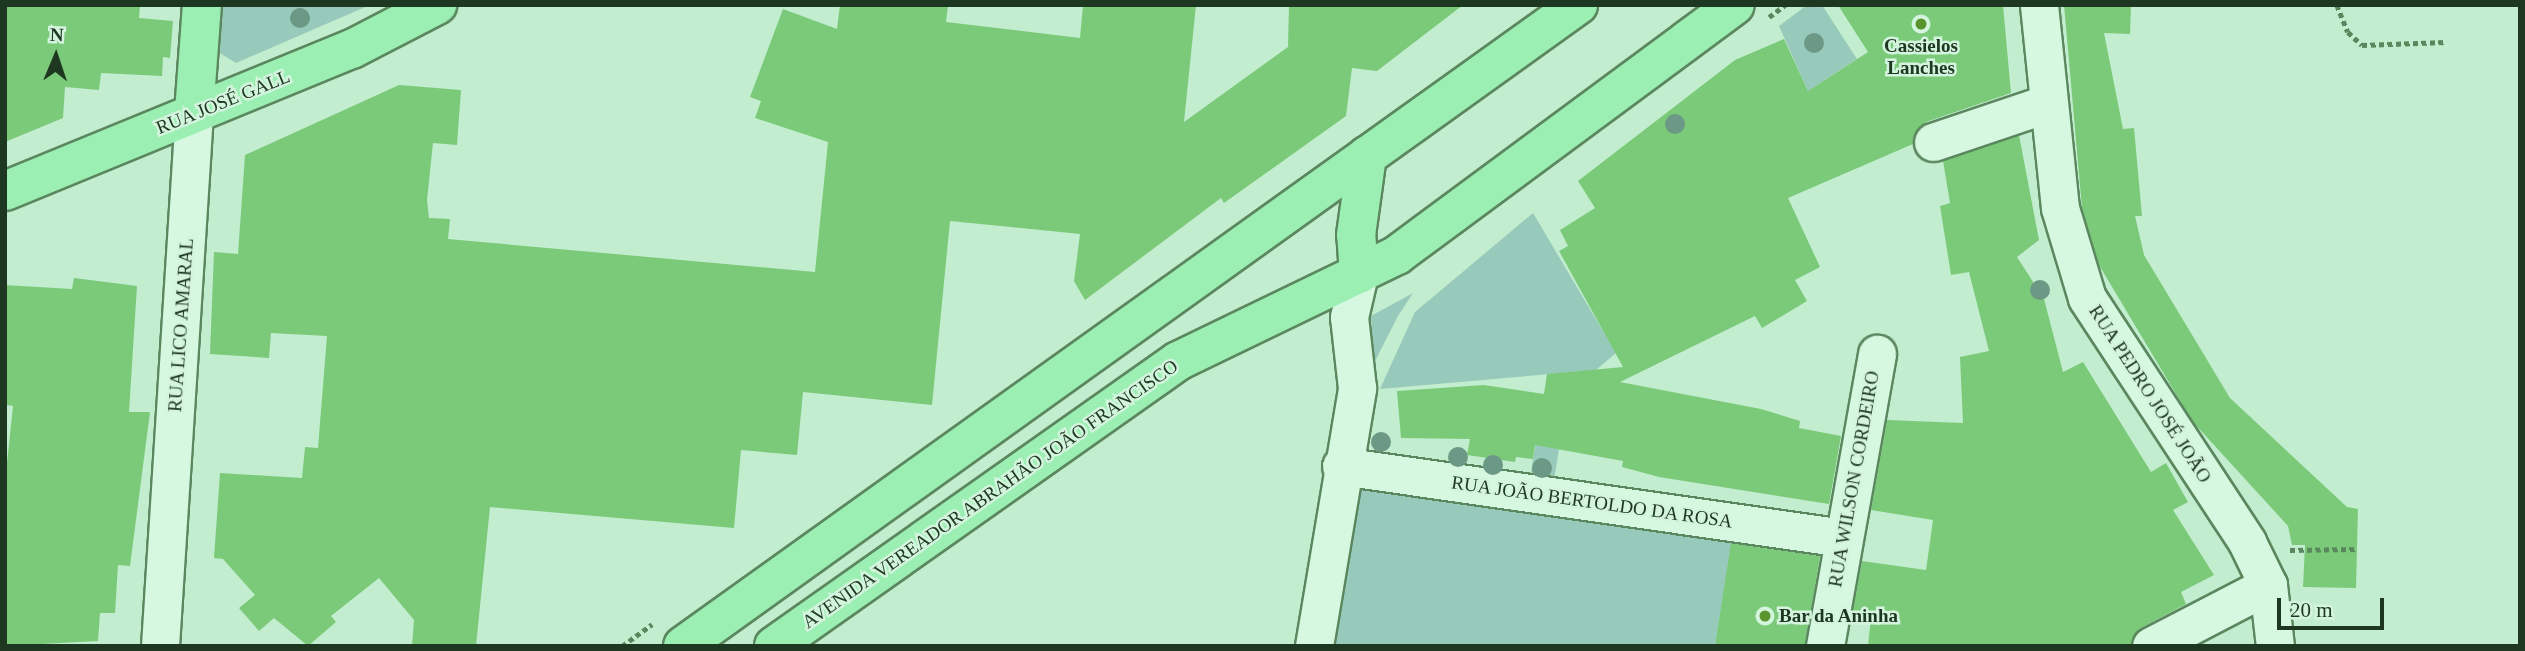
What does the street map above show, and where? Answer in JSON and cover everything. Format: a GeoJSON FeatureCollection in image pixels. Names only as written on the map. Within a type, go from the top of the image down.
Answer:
{"type":"FeatureCollection","features":[{"type":"Feature","properties":{"kind":"main road","name":"RUA LICO AMARAL"},"geometry":{"type":"LineString","coordinates":[[194,113],[202,5]]}},
{"type":"Feature","properties":{"kind":"main road","name":"RUA JOSÉ GALL"},"geometry":{"type":"LineString","coordinates":[[5,191],[352,49],[437,5]]}},
{"type":"Feature","properties":{"kind":"main road","name":"AVENIDA VEREADOR ABRAHÃO JOÃO FRANCISCO"},"geometry":{"type":"LineString","coordinates":[[774,646],[1148,380],[1359,275],[1424,237],[1735,5]]}},
{"type":"Feature","properties":{"kind":"main road"},"geometry":{"type":"LineString","coordinates":[[683,646],[1367,156],[1557,12]]}},
{"type":"Feature","properties":{"kind":"main road"},"geometry":{"type":"LineString","coordinates":[[1359,275],[1356,235],[1367,156]]}},
{"type":"Feature","properties":{"kind":"street","name":"RUA PEDRO JOSÉ JOÃO"},"geometry":{"type":"LineString","coordinates":[[2039,5],[2046,104],[2060,208],[2087,298],[2251,550],[2268,585],[2275,646]]}},
{"type":"Feature","properties":{"kind":"street"},"geometry":{"type":"LineString","coordinates":[[1933,142],[2046,104]]}},
{"type":"Feature","properties":{"kind":"street","name":"RUA LICO AMARAL"},"geometry":{"type":"LineString","coordinates":[[160,646],[194,113]]}},
{"type":"Feature","properties":{"kind":"street"},"geometry":{"type":"LineString","coordinates":[[1314,646],[1341,466],[1357,388],[1349,317],[1359,275]]}},
{"type":"Feature","properties":{"kind":"street","name":"RUA WILSON CORDEIRO"},"geometry":{"type":"LineString","coordinates":[[1825,646],[1877,354]]}},
{"type":"Feature","properties":{"kind":"street","name":"RUA JOÃO BERTOLDO DA ROSA"},"geometry":{"type":"LineString","coordinates":[[1341,466],[1843,538]]}},
{"type":"Feature","properties":{"kind":"street"},"geometry":{"type":"LineString","coordinates":[[2151,646],[2268,585]]}},
{"type":"Feature","properties":{"kind":"path"},"geometry":{"type":"LineString","coordinates":[[2337,5],[2348,32],[2362,45],[2446,42]]}},
{"type":"Feature","properties":{"kind":"path"},"geometry":{"type":"LineString","coordinates":[[2251,550],[2358,549]]}},
{"type":"Feature","properties":{"kind":"shaded area"},"geometry":{"type":"Polygon","coordinates":[[[222,5],[370,5],[236,63],[218,52],[222,5]]]}},
{"type":"Feature","properties":{"kind":"shaded area"},"geometry":{"type":"Polygon","coordinates":[[[1807,5],[1822,5],[1857,59],[1808,91],[1779,26],[1807,5]]]}},
{"type":"Feature","properties":{"kind":"shaded area"},"geometry":{"type":"Polygon","coordinates":[[[1533,213],[1616,353],[1596,370],[1380,389],[1415,312],[1533,213]]]}},
{"type":"Feature","properties":{"kind":"shaded area"},"geometry":{"type":"Polygon","coordinates":[[[1413,293],[1398,316],[1373,365],[1371,316],[1413,293]]]}},
{"type":"Feature","properties":{"kind":"shaded area"},"geometry":{"type":"Polygon","coordinates":[[[1538,428],[1562,432],[1554,479],[1530,475],[1538,428]]]}},
{"type":"Feature","properties":{"kind":"shaded area"},"geometry":{"type":"Polygon","coordinates":[[[1357,485],[1733,535],[1715,646],[1332,646],[1357,485]]]}},
{"type":"Feature","properties":{"kind":"building"},"geometry":{"type":"Polygon","coordinates":[[[5,5],[140,5],[139,18],[173,21],[170,58],[163,57],[162,76],[101,73],[99,90],[65,87],[63,118],[5,142],[5,5]]]}},
{"type":"Feature","properties":{"kind":"building"},"geometry":{"type":"Polygon","coordinates":[[[840,5],[948,5],[946,22],[1080,38],[1083,5],[1196,5],[1184,122],[1288,47],[1289,5],[1463,5],[1377,71],[1352,68],[1346,116],[1224,203],[1221,198],[1085,300],[1074,281],[1080,234],[950,221],[932,405],[803,392],[797,455],[741,450],[734,528],[490,507],[476,646],[412,646],[414,620],[379,578],[331,616],[336,622],[308,646],[274,618],[259,631],[239,608],[255,595],[223,559],[214,558],[220,473],[302,478],[305,447],[318,448],[327,336],[271,333],[269,358],[210,354],[214,252],[238,254],[245,155],[399,85],[461,90],[457,145],[433,143],[427,200],[429,218],[450,219],[448,239],[815,272],[828,142],[755,118],[761,101],[750,97],[783,9],[837,29],[840,5]]]}},
{"type":"Feature","properties":{"kind":"building"},"geometry":{"type":"Polygon","coordinates":[[[1838,5],[2003,5],[2011,93],[1926,122],[1913,144],[1788,198],[1820,267],[1795,280],[1807,301],[1762,328],[1755,316],[1620,382],[1761,409],[1800,421],[1799,428],[1841,436],[1829,504],[1659,477],[1622,467],[1623,461],[1535,445],[1533,459],[1516,457],[1515,462],[1467,455],[1470,439],[1401,438],[1397,391],[1484,385],[1544,394],[1547,374],[1623,367],[1559,251],[1568,246],[1560,230],[1595,208],[1578,181],[1735,60],[1784,39],[1808,91],[1868,52],[1838,5]]]}},
{"type":"Feature","properties":{"kind":"building"},"geometry":{"type":"Polygon","coordinates":[[[2064,5],[2131,5],[2130,34],[2104,33],[2123,129],[2134,128],[2142,216],[2135,216],[2144,255],[2230,398],[2347,507],[2358,509],[2356,588],[2303,587],[2305,545],[2292,545],[2288,526],[2192,421],[2099,265],[2082,208],[2064,5]]]}},
{"type":"Feature","properties":{"kind":"building"},"geometry":{"type":"Polygon","coordinates":[[[2019,135],[2039,240],[2017,257],[2044,299],[2063,372],[2083,362],[2151,472],[2166,463],[2188,502],[2173,510],[2214,575],[2181,592],[2186,604],[2141,628],[2130,646],[1868,646],[1871,617],[1852,615],[1862,561],[1926,570],[1933,520],[1871,510],[1887,420],[1963,423],[1960,357],[1989,351],[1969,272],[1951,275],[1940,206],[1950,203],[1943,161],[2019,135]]]}},
{"type":"Feature","properties":{"kind":"building"},"geometry":{"type":"Polygon","coordinates":[[[74,278],[137,286],[129,412],[150,412],[130,566],[118,565],[115,613],[100,613],[98,641],[5,646],[5,482],[13,406],[6,405],[5,285],[72,289],[74,278]]]}},
{"type":"Feature","properties":{"kind":"building"},"geometry":{"type":"Polygon","coordinates":[[[1731,543],[1820,556],[1805,646],[1715,646],[1731,543]]]}},
{"type":"Feature","properties":{"kind":"place","name":"Cassielos Lanches"},"geometry":{"type":"Point","coordinates":[1921,24]}},
{"type":"Feature","properties":{"kind":"place","name":"Bar da Aninha"},"geometry":{"type":"Point","coordinates":[1765,616]}}]}
